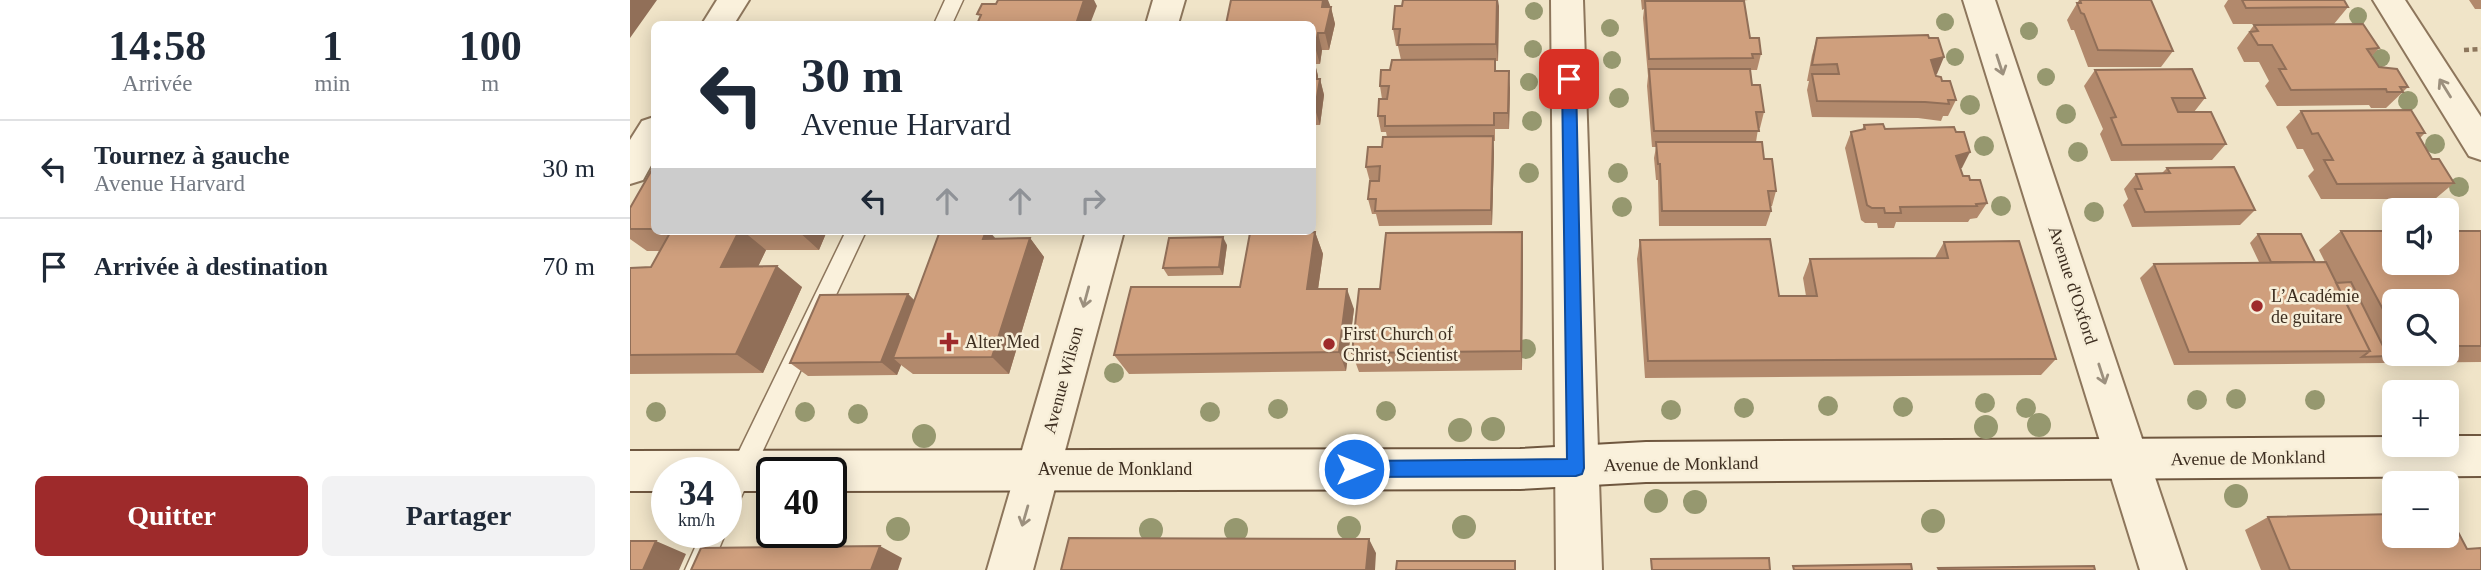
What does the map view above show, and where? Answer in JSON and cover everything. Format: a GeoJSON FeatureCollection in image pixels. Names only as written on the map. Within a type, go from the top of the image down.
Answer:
{"type":"FeatureCollection","features":[{"type":"Feature","properties":{"kind":"street"},"geometry":{"type":"LineString","coordinates":[[720,21],[733,0]]}},
{"type":"Feature","properties":{"kind":"street"},"geometry":{"type":"LineString","coordinates":[[1163,21],[1169,0]]}},
{"type":"Feature","properties":{"kind":"street"},"geometry":{"type":"LineString","coordinates":[[1567,0],[1579,570]]}},
{"type":"Feature","properties":{"kind":"street","name":"Avenue d'Oxford"},"geometry":{"type":"LineString","coordinates":[[1979,0],[2164,570]]}},
{"type":"Feature","properties":{"kind":"street"},"geometry":{"type":"LineString","coordinates":[[2389,0],[2481,146]]}},
{"type":"Feature","properties":{"kind":"street"},"geometry":{"type":"LineString","coordinates":[[630,170],[651,135]]}},
{"type":"Feature","properties":{"kind":"street","name":"Avenue Wilson"},"geometry":{"type":"LineString","coordinates":[[1010,570],[1104,235]]}},
{"type":"Feature","properties":{"kind":"street","name":"Avenue de Monkland"},"geometry":{"type":"LineString","coordinates":[[742,487],[1038,469],[1576,468],[1646,462],[2481,456]]}},
{"type":"Feature","properties":{"kind":"street","name":"Avenue de Monkland"},"geometry":{"type":"LineString","coordinates":[[630,471],[651,474]]}},
{"type":"Feature","properties":{"kind":"lane"},"geometry":{"type":"LineString","coordinates":[[944,21],[954,0]]}},
{"type":"Feature","properties":{"kind":"lane"},"geometry":{"type":"LineString","coordinates":[[742,470],[854,235]]}},
{"type":"Feature","properties":{"kind":"lane"},"geometry":{"type":"LineString","coordinates":[[697,570],[707,548]]}},
{"type":"Feature","properties":{"kind":"building"},"geometry":{"type":"Polygon","coordinates":[[[998,0],[1084,0],[1077,21],[978,21],[981,15],[977,14],[982,4],[996,4],[998,0]]]}},
{"type":"Feature","properties":{"kind":"building"},"geometry":{"type":"Polygon","coordinates":[[[1231,0],[1323,0],[1322,7],[1331,7],[1325,33],[1318,33],[1316,42],[1316,21],[1227,21],[1231,0]]]}},
{"type":"Feature","properties":{"kind":"building"},"geometry":{"type":"Polygon","coordinates":[[[1403,0],[1497,0],[1496,44],[1398,45],[1400,29],[1393,29],[1395,6],[1402,6],[1403,0]]]}},
{"type":"Feature","properties":{"kind":"building"},"geometry":{"type":"Polygon","coordinates":[[[2080,0],[2151,0],[2173,51],[2098,50],[2077,3],[2081,3],[2080,0]]]}},
{"type":"Feature","properties":{"kind":"building"},"geometry":{"type":"Polygon","coordinates":[[[2242,0],[2344,0],[2348,7],[2246,8],[2242,0]]]}},
{"type":"Feature","properties":{"kind":"building"},"geometry":{"type":"Polygon","coordinates":[[[1645,1],[1744,1],[1750,38],[1759,38],[1761,54],[1752,54],[1753,58],[1649,59],[1645,1]]]}},
{"type":"Feature","properties":{"kind":"building"},"geometry":{"type":"Polygon","coordinates":[[[2363,24],[2379,48],[2367,49],[2379,67],[2397,69],[2408,87],[2400,87],[2403,92],[2387,92],[2386,89],[2291,90],[2279,69],[2286,69],[2272,45],[2258,45],[2250,32],[2258,31],[2254,25],[2363,24]]]}},
{"type":"Feature","properties":{"kind":"building"},"geometry":{"type":"Polygon","coordinates":[[[1928,35],[1929,38],[1938,38],[1944,57],[1931,60],[1936,76],[1941,77],[1942,81],[1950,81],[1956,100],[1948,100],[1949,104],[1817,101],[1812,74],[1839,74],[1837,64],[1812,65],[1817,38],[1928,35]]]}},
{"type":"Feature","properties":{"kind":"building"},"geometry":{"type":"Polygon","coordinates":[[[1495,59],[1495,71],[1509,71],[1508,113],[1494,113],[1494,125],[1385,126],[1385,116],[1378,116],[1379,99],[1387,99],[1389,86],[1380,86],[1381,70],[1390,70],[1392,60],[1495,59]]]}},
{"type":"Feature","properties":{"kind":"building"},"geometry":{"type":"Polygon","coordinates":[[[1649,69],[1750,69],[1752,85],[1760,85],[1764,112],[1756,112],[1759,131],[1654,131],[1649,69]]]}},
{"type":"Feature","properties":{"kind":"building"},"geometry":{"type":"Polygon","coordinates":[[[2192,69],[2205,98],[2172,98],[2178,112],[2211,112],[2226,144],[2122,145],[2111,118],[2116,117],[2095,70],[2192,69]]]}},
{"type":"Feature","properties":{"kind":"building"},"geometry":{"type":"Polygon","coordinates":[[[1316,79],[1320,79],[1316,103],[1316,79]]]}},
{"type":"Feature","properties":{"kind":"building"},"geometry":{"type":"Polygon","coordinates":[[[2411,110],[2425,133],[2417,133],[2432,159],[2439,159],[2454,183],[2337,184],[2324,160],[2333,160],[2318,133],[2312,134],[2301,111],[2411,110]]]}},
{"type":"Feature","properties":{"kind":"building"},"geometry":{"type":"Polygon","coordinates":[[[1883,124],[1885,129],[1954,127],[1956,132],[1964,132],[1970,152],[1956,156],[1963,176],[1969,176],[1970,180],[1980,180],[1987,203],[1976,204],[1977,206],[1900,207],[1901,213],[1885,213],[1884,208],[1867,205],[1851,132],[1865,129],[1864,125],[1883,124]]]}},
{"type":"Feature","properties":{"kind":"building"},"geometry":{"type":"Polygon","coordinates":[[[1493,136],[1491,210],[1375,211],[1376,199],[1368,199],[1370,181],[1379,181],[1380,166],[1366,167],[1368,147],[1382,147],[1383,137],[1493,136]]]}},
{"type":"Feature","properties":{"kind":"building"},"geometry":{"type":"Polygon","coordinates":[[[1656,142],[1762,142],[1764,159],[1772,159],[1776,191],[1768,191],[1771,211],[1662,211],[1656,142]]]}},
{"type":"Feature","properties":{"kind":"building"},"geometry":{"type":"Polygon","coordinates":[[[2234,167],[2255,210],[2145,212],[2135,189],[2142,189],[2136,174],[2170,173],[2167,168],[2234,167]]]}},
{"type":"Feature","properties":{"kind":"building"},"geometry":{"type":"Polygon","coordinates":[[[651,171],[651,229],[630,229],[630,208],[651,171]]]}},
{"type":"Feature","properties":{"kind":"building"},"geometry":{"type":"Polygon","coordinates":[[[2341,231],[2382,231],[2382,275],[2459,275],[2459,231],[2481,231],[2481,346],[2459,346],[2459,289],[2382,289],[2382,308],[2341,231]]]}},
{"type":"Feature","properties":{"kind":"building"},"geometry":{"type":"Polygon","coordinates":[[[1522,232],[1521,351],[1352,353],[1359,289],[1380,289],[1386,233],[1522,232]]]}},
{"type":"Feature","properties":{"kind":"building"},"geometry":{"type":"Polygon","coordinates":[[[2258,234],[2301,234],[2315,262],[2271,262],[2258,234]]]}},
{"type":"Feature","properties":{"kind":"building"},"geometry":{"type":"Polygon","coordinates":[[[669,235],[737,235],[721,267],[777,266],[736,354],[630,355],[630,268],[651,267],[669,235]]]}},
{"type":"Feature","properties":{"kind":"building"},"geometry":{"type":"Polygon","coordinates":[[[939,235],[984,235],[983,239],[1030,238],[992,357],[893,358],[939,235]]]}},
{"type":"Feature","properties":{"kind":"building"},"geometry":{"type":"Polygon","coordinates":[[[1250,235],[1315,235],[1307,289],[1347,289],[1339,352],[1114,355],[1131,287],[1240,287],[1250,235]]]}},
{"type":"Feature","properties":{"kind":"building"},"geometry":{"type":"Polygon","coordinates":[[[1223,237],[1219,267],[1163,268],[1169,238],[1223,237]]]}},
{"type":"Feature","properties":{"kind":"building"},"geometry":{"type":"Polygon","coordinates":[[[1770,239],[1779,296],[1817,296],[1810,259],[1948,258],[1944,242],[2019,241],[2056,359],[1648,361],[1640,240],[1770,239]]]}},
{"type":"Feature","properties":{"kind":"building"},"geometry":{"type":"Polygon","coordinates":[[[2326,262],[2370,351],[2189,352],[2154,264],[2326,262]]]}},
{"type":"Feature","properties":{"kind":"building"},"geometry":{"type":"Polygon","coordinates":[[[2351,282],[2382,344],[2382,356],[2362,357],[2370,351],[2336,283],[2351,282]]]}},
{"type":"Feature","properties":{"kind":"building"},"geometry":{"type":"Polygon","coordinates":[[[908,294],[881,362],[790,363],[820,295],[908,294]]]}},
{"type":"Feature","properties":{"kind":"building"},"geometry":{"type":"Polygon","coordinates":[[[2382,514],[2382,548],[2459,548],[2459,534],[2467,549],[2481,548],[2481,570],[2290,570],[2268,517],[2382,514]]]}},
{"type":"Feature","properties":{"kind":"building"},"geometry":{"type":"Polygon","coordinates":[[[1069,538],[1369,539],[1366,570],[1061,570],[1069,538]]]}},
{"type":"Feature","properties":{"kind":"building"},"geometry":{"type":"Polygon","coordinates":[[[630,541],[651,541],[653,548],[643,570],[630,570],[630,541]]]}},
{"type":"Feature","properties":{"kind":"building"},"geometry":{"type":"Polygon","coordinates":[[[880,546],[871,570],[691,570],[701,548],[880,546]]]}},
{"type":"Feature","properties":{"kind":"building"},"geometry":{"type":"Polygon","coordinates":[[[1769,558],[1770,570],[1652,570],[1651,559],[1769,558]]]}},
{"type":"Feature","properties":{"kind":"building"},"geometry":{"type":"Polygon","coordinates":[[[1397,561],[1515,561],[1515,570],[1396,570],[1397,561]]]}},
{"type":"Feature","properties":{"kind":"building"},"geometry":{"type":"Polygon","coordinates":[[[1911,564],[1912,570],[1794,570],[1793,566],[1911,564]]]}},
{"type":"Feature","properties":{"kind":"building"},"geometry":{"type":"Polygon","coordinates":[[[2094,566],[2095,570],[1938,568],[2094,566]]]}},
{"type":"Feature","properties":{"kind":"place","name":"L’Académie de guitare"},"geometry":{"type":"Point","coordinates":[2257,306]}},
{"type":"Feature","properties":{"kind":"place","name":"Alter Med"},"geometry":{"type":"Point","coordinates":[949,342]}},
{"type":"Feature","properties":{"kind":"place","name":"First Church of Christ, Scientist"},"geometry":{"type":"Point","coordinates":[1329,344]}},
{"type":"Feature","properties":{"kind":"route"},"geometry":{"type":"LineString","coordinates":[[1354,469],[1576,468],[1569,79]]}}]}
